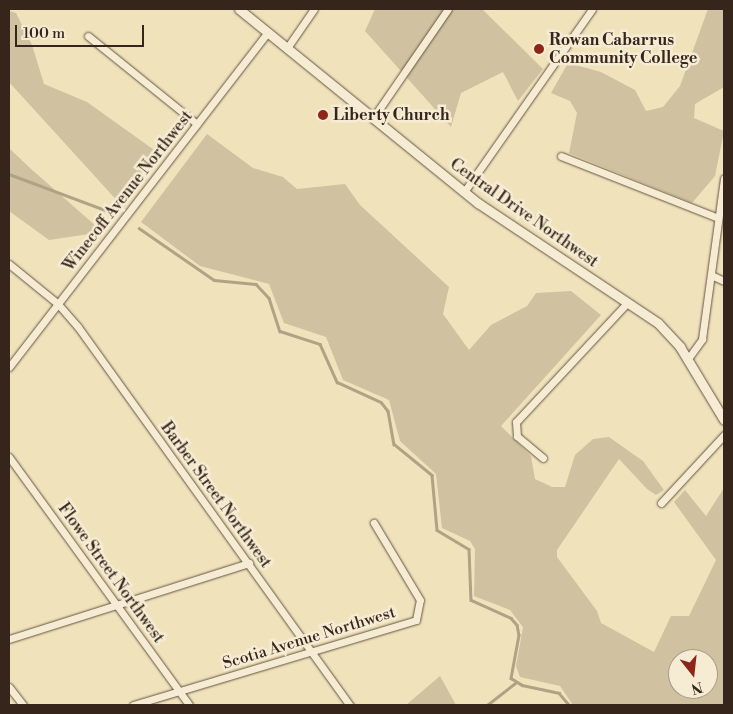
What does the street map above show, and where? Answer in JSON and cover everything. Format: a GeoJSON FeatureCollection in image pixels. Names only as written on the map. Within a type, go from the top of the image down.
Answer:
{"type":"FeatureCollection","features":[{"type":"Feature","properties":{"kind":"street","name":"Central Drive Northwest"},"geometry":{"type":"LineString","coordinates":[[239,9],[464,192],[671,335],[724,420]]}},
{"type":"Feature","properties":{"kind":"street"},"geometry":{"type":"LineString","coordinates":[[287,48],[314,9]]}},
{"type":"Feature","properties":{"kind":"street"},"geometry":{"type":"LineString","coordinates":[[373,118],[448,9]]}},
{"type":"Feature","properties":{"kind":"street"},"geometry":{"type":"LineString","coordinates":[[464,192],[592,9]]}},
{"type":"Feature","properties":{"kind":"street","name":"Winecoff Avenue Northwest"},"geometry":{"type":"LineString","coordinates":[[9,367],[268,32]]}},
{"type":"Feature","properties":{"kind":"street"},"geometry":{"type":"LineString","coordinates":[[88,36],[197,124]]}},
{"type":"Feature","properties":{"kind":"street"},"geometry":{"type":"LineString","coordinates":[[561,156],[718,218]]}},
{"type":"Feature","properties":{"kind":"street"},"geometry":{"type":"LineString","coordinates":[[687,360],[702,338],[724,179]]}},
{"type":"Feature","properties":{"kind":"street","name":"Barber Street Northwest"},"geometry":{"type":"LineString","coordinates":[[9,264],[58,304],[313,651],[350,705]]}},
{"type":"Feature","properties":{"kind":"street"},"geometry":{"type":"LineString","coordinates":[[711,275],[724,281]]}},
{"type":"Feature","properties":{"kind":"street"},"geometry":{"type":"LineString","coordinates":[[543,458],[517,436],[516,422],[627,303]]}},
{"type":"Feature","properties":{"kind":"street"},"geometry":{"type":"LineString","coordinates":[[661,503],[724,435]]}},
{"type":"Feature","properties":{"kind":"street","name":"Flowe Street Northwest"},"geometry":{"type":"LineString","coordinates":[[9,457],[189,705]]}},
{"type":"Feature","properties":{"kind":"street","name":"Scotia Avenue Northwest"},"geometry":{"type":"LineString","coordinates":[[133,705],[416,620],[420,615],[420,600],[374,523]]}},
{"type":"Feature","properties":{"kind":"street"},"geometry":{"type":"LineString","coordinates":[[9,638],[248,564]]}},
{"type":"Feature","properties":{"kind":"street"},"geometry":{"type":"LineString","coordinates":[[9,687],[22,705]]}},
{"type":"Feature","properties":{"kind":"shaded area"},"geometry":{"type":"Polygon","coordinates":[[[375,9],[482,9],[543,69],[518,101],[503,72],[461,93],[451,127],[365,31],[375,9]]]}},
{"type":"Feature","properties":{"kind":"shaded area"},"geometry":{"type":"Polygon","coordinates":[[[708,9],[724,9],[724,87],[695,104],[694,118],[724,131],[715,176],[692,203],[569,153],[577,113],[570,101],[551,93],[568,63],[601,72],[635,90],[646,111],[663,107],[680,86],[708,9]]]}},
{"type":"Feature","properties":{"kind":"shaded area"},"geometry":{"type":"Polygon","coordinates":[[[9,11],[16,13],[32,45],[44,84],[87,102],[157,152],[121,205],[9,82],[9,11]]]}},
{"type":"Feature","properties":{"kind":"shaded area"},"geometry":{"type":"Polygon","coordinates":[[[207,134],[253,168],[283,177],[297,189],[345,184],[360,205],[449,287],[443,314],[469,350],[491,325],[527,306],[536,293],[571,291],[601,315],[501,426],[531,456],[535,479],[552,487],[565,487],[575,455],[593,439],[609,437],[643,461],[664,490],[656,495],[647,489],[619,459],[557,550],[557,557],[597,611],[601,623],[654,652],[671,616],[689,616],[716,560],[674,502],[685,490],[706,516],[724,488],[724,705],[573,705],[560,686],[520,677],[516,666],[523,627],[510,610],[474,596],[475,549],[470,541],[442,528],[436,474],[400,441],[389,400],[343,380],[326,337],[284,323],[269,284],[200,266],[141,222],[207,134]]]}},
{"type":"Feature","properties":{"kind":"shaded area"},"geometry":{"type":"Polygon","coordinates":[[[9,148],[97,227],[89,234],[49,240],[9,211],[9,148]]]}},
{"type":"Feature","properties":{"kind":"shaded area"},"geometry":{"type":"Polygon","coordinates":[[[440,676],[456,705],[406,705],[440,676]]]}},
{"type":"Feature","properties":{"kind":"waterway"},"geometry":{"type":"LineString","coordinates":[[9,174],[116,214]]}},
{"type":"Feature","properties":{"kind":"waterway"},"geometry":{"type":"LineString","coordinates":[[139,228],[214,280],[256,284],[269,298],[280,331],[320,344],[337,382],[381,402],[388,411],[394,444],[432,475],[437,530],[469,549],[471,600],[511,618],[517,625],[519,635],[511,678],[522,685],[559,693],[569,705]]}},
{"type":"Feature","properties":{"kind":"waterway"},"geometry":{"type":"LineString","coordinates":[[487,705],[515,683]]}},
{"type":"Feature","properties":{"kind":"place","name":"Rowan Cabarrus Community College"},"geometry":{"type":"Point","coordinates":[539,49]}},
{"type":"Feature","properties":{"kind":"place","name":"Liberty Church"},"geometry":{"type":"Point","coordinates":[323,115]}}]}
